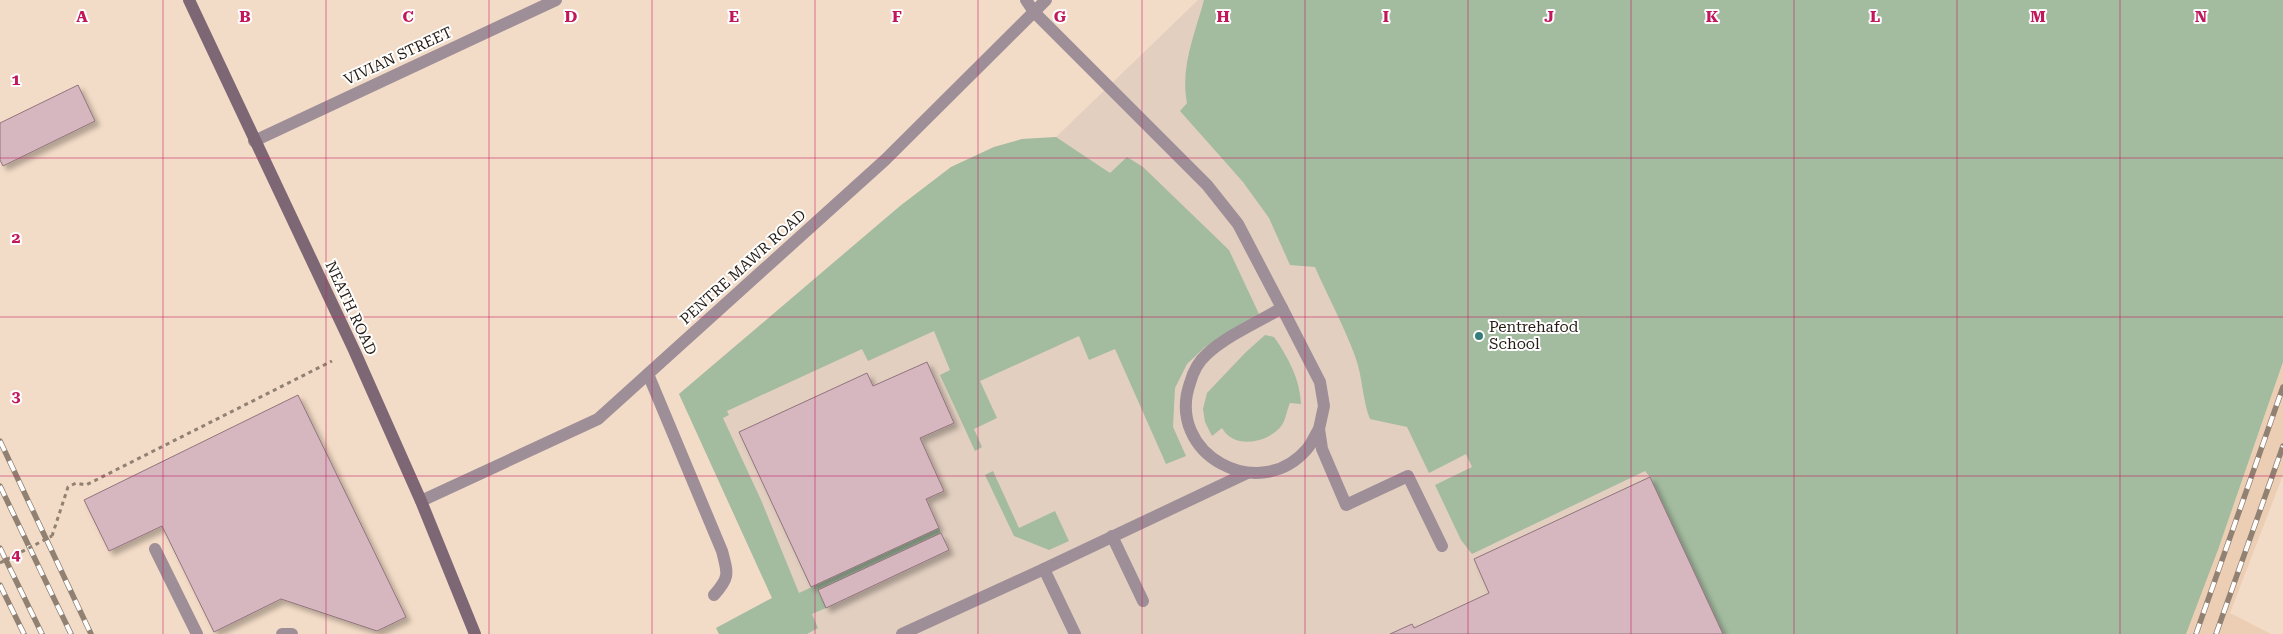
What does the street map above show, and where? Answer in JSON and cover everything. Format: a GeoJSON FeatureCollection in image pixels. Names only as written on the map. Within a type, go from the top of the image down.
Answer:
{"type":"FeatureCollection","features":[{"type":"Feature","properties":{"kind":"main road","name":"NEATH ROAD"},"geometry":{"type":"LineString","coordinates":[[190,0],[254,141],[354,350],[421,501],[475,634]]}},
{"type":"Feature","properties":{"kind":"street","name":"VIVIAN STREET"},"geometry":{"type":"LineString","coordinates":[[254,141],[556,0]]}},
{"type":"Feature","properties":{"kind":"street"},"geometry":{"type":"LineString","coordinates":[[1026,0],[1034,12],[1207,185],[1238,224],[1282,308],[1320,382],[1324,406],[1319,429],[1308,448],[1291,463],[1270,472],[1247,473],[1226,467],[1207,455],[1193,437],[1186,415],[1186,393],[1193,372],[1207,354],[1282,308]]}},
{"type":"Feature","properties":{"kind":"street","name":"PENTRE MAWR ROAD"},"geometry":{"type":"LineString","coordinates":[[421,501],[598,419],[886,160],[1046,0]]}},
{"type":"Feature","properties":{"kind":"street"},"geometry":{"type":"LineString","coordinates":[[648,374],[722,551],[726,567],[726,580],[714,595]]}},
{"type":"Feature","properties":{"kind":"street"},"geometry":{"type":"LineString","coordinates":[[1319,429],[1322,449],[1346,505],[1408,476],[1442,546]]}},
{"type":"Feature","properties":{"kind":"street"},"geometry":{"type":"LineString","coordinates":[[902,634],[1247,473]]}},
{"type":"Feature","properties":{"kind":"street"},"geometry":{"type":"LineString","coordinates":[[1112,536],[1143,601]]}},
{"type":"Feature","properties":{"kind":"street"},"geometry":{"type":"LineString","coordinates":[[156,549],[197,634]]}},
{"type":"Feature","properties":{"kind":"street"},"geometry":{"type":"LineString","coordinates":[[1044,568],[1075,634]]}},
{"type":"Feature","properties":{"kind":"street"},"geometry":{"type":"LineString","coordinates":[[282,634],[292,634]]}},
{"type":"Feature","properties":{"kind":"path"},"geometry":{"type":"LineString","coordinates":[[0,563],[52,536],[68,487],[76,483],[86,485],[354,350]]}},
{"type":"Feature","properties":{"kind":"shaded area","name":"Pentrehafod School"},"geometry":{"type":"Polygon","coordinates":[[[1198,0],[2283,0],[2097,634],[719,634],[716,628],[772,598],[679,394],[900,206],[951,167],[994,147],[1022,139],[1056,137],[1198,0]]]}},
{"type":"Feature","properties":{"kind":"shaded area"},"geometry":{"type":"Polygon","coordinates":[[[2283,362],[2283,475],[2230,613],[2271,634],[2097,634],[2219,547],[2283,362]]]}},
{"type":"Feature","properties":{"kind":"green space","name":"Pentrehafod School"},"geometry":{"type":"Polygon","coordinates":[[[1204,0],[2283,0],[2283,362],[2219,547],[2186,634],[1723,634],[1650,477],[1645,471],[1472,554],[1461,540],[1435,485],[1472,467],[1466,454],[1429,473],[1407,427],[1370,419],[1355,356],[1315,267],[1290,265],[1269,218],[1243,182],[1180,111],[1187,103],[1185,76],[1204,0]]]}},
{"type":"Feature","properties":{"kind":"green space"},"geometry":{"type":"Polygon","coordinates":[[[1056,137],[1110,173],[1127,157],[1143,167],[1229,250],[1259,314],[1205,347],[1187,364],[1175,388],[1173,427],[1186,456],[1166,464],[1115,349],[1089,360],[1079,336],[980,381],[997,418],[974,429],[982,447],[975,451],[940,375],[950,370],[934,331],[868,361],[862,349],[727,411],[729,415],[723,418],[761,500],[799,593],[939,528],[941,533],[819,590],[826,608],[812,614],[818,628],[807,634],[719,634],[716,628],[772,598],[679,394],[900,206],[951,167],[994,147],[1022,139],[1056,137]]]}},
{"type":"Feature","properties":{"kind":"green space"},"geometry":{"type":"Polygon","coordinates":[[[1265,335],[1274,337],[1284,352],[1296,377],[1301,404],[1290,403],[1282,425],[1269,436],[1260,440],[1252,442],[1235,439],[1227,435],[1222,428],[1212,436],[1205,422],[1203,409],[1207,393],[1265,335]]]}},
{"type":"Feature","properties":{"kind":"green space"},"geometry":{"type":"Polygon","coordinates":[[[993,471],[1019,528],[1055,511],[1069,541],[1049,550],[1014,536],[985,475],[993,471]]]}},
{"type":"Feature","properties":{"kind":"building"},"geometry":{"type":"Polygon","coordinates":[[[78,85],[95,121],[3,166],[0,160],[0,123],[78,85]]]}},
{"type":"Feature","properties":{"kind":"building"},"geometry":{"type":"Polygon","coordinates":[[[927,362],[954,423],[920,438],[944,491],[926,499],[939,528],[811,587],[739,432],[867,373],[873,386],[927,362]]]}},
{"type":"Feature","properties":{"kind":"building"},"geometry":{"type":"Polygon","coordinates":[[[298,395],[406,617],[377,631],[281,599],[214,632],[162,526],[109,551],[84,500],[298,395]]]}},
{"type":"Feature","properties":{"kind":"building"},"geometry":{"type":"Polygon","coordinates":[[[1650,477],[1723,634],[1390,634],[1412,624],[1414,628],[1489,593],[1474,559],[1650,477]]]}},
{"type":"Feature","properties":{"kind":"building"},"geometry":{"type":"Polygon","coordinates":[[[941,533],[949,550],[826,608],[818,590],[941,533]]]}},
{"type":"Feature","properties":{"kind":"railway"},"geometry":{"type":"LineString","coordinates":[[2196,634],[2283,387]]}},
{"type":"Feature","properties":{"kind":"railway"},"geometry":{"type":"LineString","coordinates":[[0,441],[91,634]]}},
{"type":"Feature","properties":{"kind":"railway"},"geometry":{"type":"LineString","coordinates":[[2216,634],[2283,446]]}},
{"type":"Feature","properties":{"kind":"railway"},"geometry":{"type":"LineString","coordinates":[[0,486],[71,634]]}},
{"type":"Feature","properties":{"kind":"railway"},"geometry":{"type":"LineString","coordinates":[[0,548],[42,634]]}},
{"type":"Feature","properties":{"kind":"railway"},"geometry":{"type":"LineString","coordinates":[[0,585],[24,634]]}},
{"type":"Feature","properties":{"kind":"place","name":"Pentrehafod School"},"geometry":{"type":"Point","coordinates":[1479,336]}}]}
